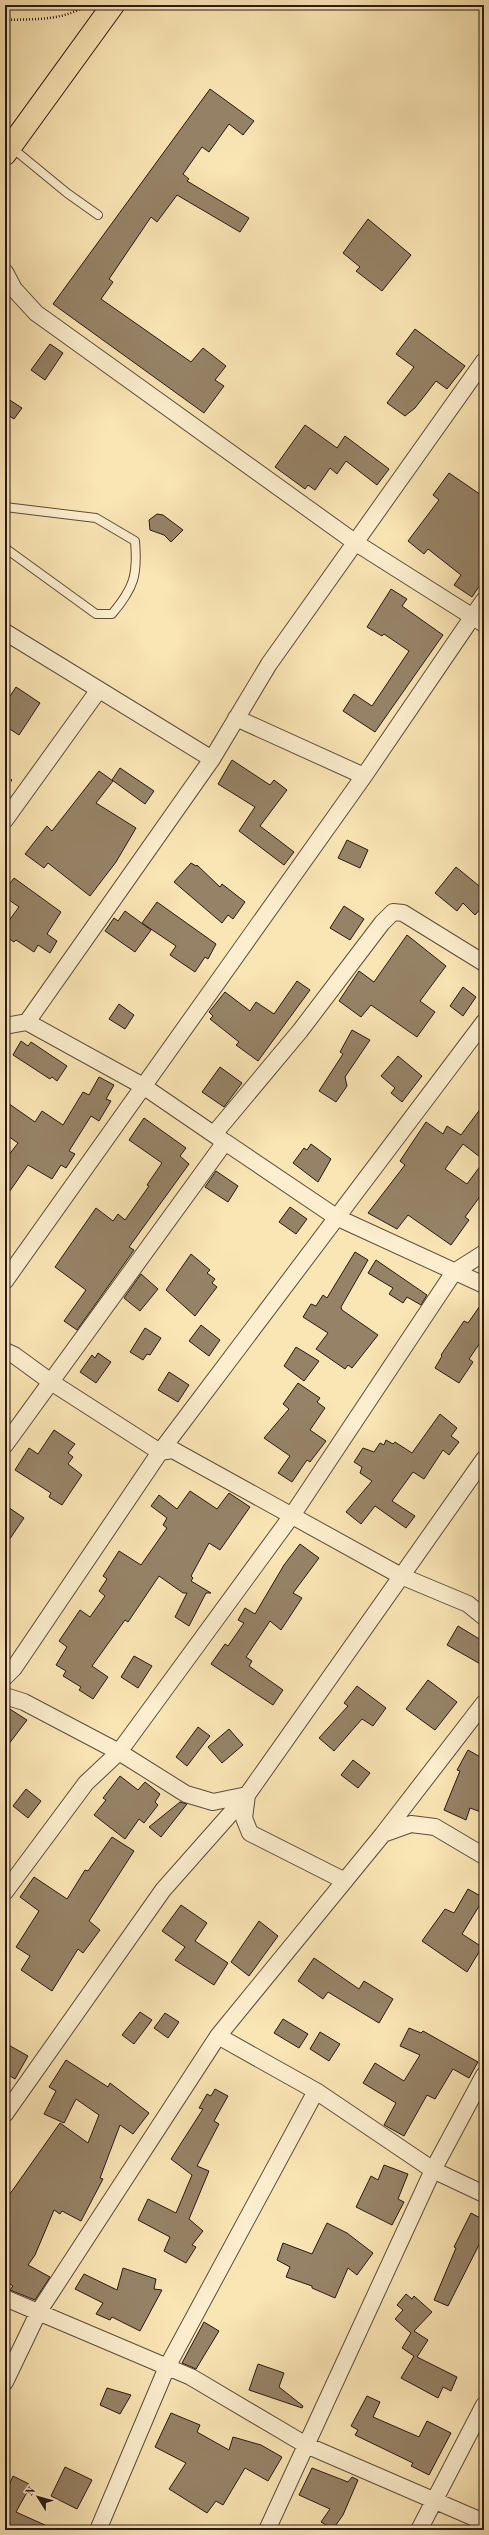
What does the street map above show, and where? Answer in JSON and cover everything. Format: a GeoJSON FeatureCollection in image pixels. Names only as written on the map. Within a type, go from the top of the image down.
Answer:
{"type":"FeatureCollection","features":[{"type":"Feature","properties":{"kind":"main road"},"geometry":{"type":"LineString","coordinates":[[8,150],[113,5]]}},
{"type":"Feature","properties":{"kind":"street"},"geometry":{"type":"LineString","coordinates":[[5,272],[14,289],[36,313],[356,543],[478,620]]}},
{"type":"Feature","properties":{"kind":"street"},"geometry":{"type":"LineString","coordinates":[[26,1022],[212,759],[269,664],[484,361]]}},
{"type":"Feature","properties":{"kind":"street"},"geometry":{"type":"LineString","coordinates":[[5,1281],[364,776],[478,620],[484,600]]}},
{"type":"Feature","properties":{"kind":"street"},"geometry":{"type":"LineString","coordinates":[[5,632],[98,691],[212,759]]}},
{"type":"Feature","properties":{"kind":"street"},"geometry":{"type":"LineString","coordinates":[[5,820],[98,691]]}},
{"type":"Feature","properties":{"kind":"street"},"geometry":{"type":"LineString","coordinates":[[236,718],[364,776]]}},
{"type":"Feature","properties":{"kind":"street"},"geometry":{"type":"LineString","coordinates":[[5,1445],[51,1382],[219,1138],[382,923],[393,912],[403,913],[484,963]]}},
{"type":"Feature","properties":{"kind":"street"},"geometry":{"type":"LineString","coordinates":[[5,1026],[26,1022],[143,1086],[336,1217],[484,1285]]}},
{"type":"Feature","properties":{"kind":"street"},"geometry":{"type":"LineString","coordinates":[[5,1677],[14,1668],[160,1452],[484,1022]]}},
{"type":"Feature","properties":{"kind":"street"},"geometry":{"type":"LineString","coordinates":[[5,1892],[86,1783],[119,1752],[293,1514],[454,1272],[484,1253]]}},
{"type":"Feature","properties":{"kind":"street"},"geometry":{"type":"LineString","coordinates":[[5,1351],[14,1355],[51,1382],[160,1452],[173,1450],[293,1514],[401,1576],[468,1604],[484,1617]]}},
{"type":"Feature","properties":{"kind":"street"},"geometry":{"type":"LineString","coordinates":[[5,2114],[163,1890],[247,1794],[484,1459]]}},
{"type":"Feature","properties":{"kind":"street"},"geometry":{"type":"LineString","coordinates":[[5,1696],[24,1702],[119,1752],[186,1794],[214,1802],[247,1794]]}},
{"type":"Feature","properties":{"kind":"street"},"geometry":{"type":"LineString","coordinates":[[5,2382],[39,2311],[218,2036],[383,1834],[484,1703]]}},
{"type":"Feature","properties":{"kind":"street"},"geometry":{"type":"LineString","coordinates":[[247,1794],[244,1818],[250,1833],[345,1881]]}},
{"type":"Feature","properties":{"kind":"street"},"geometry":{"type":"LineString","coordinates":[[383,1834],[411,1824],[435,1827],[484,1856]]}},
{"type":"Feature","properties":{"kind":"street"},"geometry":{"type":"LineString","coordinates":[[218,2036],[316,2091],[433,2170],[484,2194]]}},
{"type":"Feature","properties":{"kind":"street"},"geometry":{"type":"LineString","coordinates":[[267,2530],[433,2170],[484,2075]]}},
{"type":"Feature","properties":{"kind":"street"},"geometry":{"type":"LineString","coordinates":[[98,2530],[167,2366],[316,2091]]}},
{"type":"Feature","properties":{"kind":"street"},"geometry":{"type":"LineString","coordinates":[[5,2298],[39,2311],[191,2377],[306,2445],[434,2499],[484,2522]]}},
{"type":"Feature","properties":{"kind":"street"},"geometry":{"type":"LineString","coordinates":[[419,2530],[484,2405]]}},
{"type":"Feature","properties":{"kind":"lane"},"geometry":{"type":"LineString","coordinates":[[8,150],[98,215]]}},
{"type":"Feature","properties":{"kind":"lane"},"geometry":{"type":"LineString","coordinates":[[5,507],[96,518],[135,541],[137,564],[129,593],[112,614],[96,614],[5,548]]}},
{"type":"Feature","properties":{"kind":"path"},"geometry":{"type":"LineString","coordinates":[[5,20],[53,17],[74,13],[87,5]]}},
{"type":"Feature","properties":{"kind":"building"},"geometry":{"type":"Polygon","coordinates":[[[210,89],[254,121],[243,135],[229,124],[209,152],[202,147],[183,174],[189,179],[187,181],[249,218],[240,232],[177,195],[157,222],[151,217],[109,279],[113,282],[101,299],[191,362],[203,348],[226,366],[215,380],[224,386],[204,413],[53,304],[210,89]]]}},
{"type":"Feature","properties":{"kind":"building"},"geometry":{"type":"Polygon","coordinates":[[[368,219],[411,255],[382,291],[356,271],[360,267],[343,253],[368,219]]]}},
{"type":"Feature","properties":{"kind":"building"},"geometry":{"type":"Polygon","coordinates":[[[415,329],[465,366],[447,389],[436,381],[415,408],[405,416],[387,403],[414,367],[396,354],[415,329]]]}},
{"type":"Feature","properties":{"kind":"building"},"geometry":{"type":"Polygon","coordinates":[[[50,344],[63,353],[45,380],[31,370],[50,344]]]}},
{"type":"Feature","properties":{"kind":"building"},"geometry":{"type":"Polygon","coordinates":[[[5,397],[22,408],[14,419],[5,413],[5,397]]]}},
{"type":"Feature","properties":{"kind":"building"},"geometry":{"type":"Polygon","coordinates":[[[305,425],[337,448],[345,436],[389,469],[377,485],[346,461],[337,474],[330,468],[315,490],[308,485],[305,489],[275,467],[305,425]]]}},
{"type":"Feature","properties":{"kind":"building"},"geometry":{"type":"Polygon","coordinates":[[[449,473],[484,497],[484,579],[472,597],[454,585],[461,575],[428,549],[424,554],[408,541],[439,500],[433,495],[449,473]]]}},
{"type":"Feature","properties":{"kind":"building"},"geometry":{"type":"Polygon","coordinates":[[[157,514],[163,515],[183,530],[171,542],[164,535],[150,530],[149,520],[157,514]]]}},
{"type":"Feature","properties":{"kind":"building"},"geometry":{"type":"Polygon","coordinates":[[[391,589],[407,599],[402,606],[443,635],[375,732],[343,711],[354,694],[372,706],[409,651],[384,634],[382,636],[367,627],[391,589]]]}},
{"type":"Feature","properties":{"kind":"building"},"geometry":{"type":"Polygon","coordinates":[[[16,687],[40,703],[19,735],[5,726],[5,704],[16,687]]]}},
{"type":"Feature","properties":{"kind":"building"},"geometry":{"type":"Polygon","coordinates":[[[232,760],[270,785],[274,780],[287,790],[260,826],[294,852],[284,865],[239,831],[255,807],[218,784],[232,760]]]}},
{"type":"Feature","properties":{"kind":"building"},"geometry":{"type":"Polygon","coordinates":[[[120,768],[154,791],[145,804],[112,780],[120,768]]]}},
{"type":"Feature","properties":{"kind":"building"},"geometry":{"type":"Polygon","coordinates":[[[99,771],[113,781],[96,803],[136,828],[116,862],[90,896],[48,863],[44,868],[25,854],[47,826],[52,831],[99,771]]]}},
{"type":"Feature","properties":{"kind":"building"},"geometry":{"type":"Polygon","coordinates":[[[347,840],[368,850],[360,868],[338,858],[347,840]]]}},
{"type":"Feature","properties":{"kind":"building"},"geometry":{"type":"Polygon","coordinates":[[[191,863],[196,866],[197,865],[220,887],[222,884],[245,902],[233,919],[228,915],[222,923],[174,882],[191,863]]]}},
{"type":"Feature","properties":{"kind":"building"},"geometry":{"type":"Polygon","coordinates":[[[456,867],[484,890],[484,905],[475,915],[463,903],[457,911],[435,893],[456,867]]]}},
{"type":"Feature","properties":{"kind":"building"},"geometry":{"type":"Polygon","coordinates":[[[14,878],[61,912],[47,934],[57,941],[50,953],[38,945],[34,952],[16,940],[14,942],[5,936],[5,926],[19,907],[5,897],[5,890],[14,878]]]}},
{"type":"Feature","properties":{"kind":"building"},"geometry":{"type":"Polygon","coordinates":[[[157,902],[216,944],[208,959],[205,957],[195,972],[170,955],[176,946],[142,923],[157,902]]]}},
{"type":"Feature","properties":{"kind":"building"},"geometry":{"type":"Polygon","coordinates":[[[344,906],[364,919],[350,940],[330,928],[344,906]]]}},
{"type":"Feature","properties":{"kind":"building"},"geometry":{"type":"Polygon","coordinates":[[[125,911],[151,930],[135,952],[105,931],[114,918],[118,921],[125,911]]]}},
{"type":"Feature","properties":{"kind":"building"},"geometry":{"type":"Polygon","coordinates":[[[407,935],[446,966],[420,1001],[435,1012],[417,1037],[371,1005],[361,1017],[339,1001],[359,971],[374,982],[407,935]]]}},
{"type":"Feature","properties":{"kind":"building"},"geometry":{"type":"Polygon","coordinates":[[[297,981],[310,990],[258,1061],[236,1045],[239,1042],[210,1019],[213,1016],[209,1012],[225,992],[250,1011],[256,1002],[274,1014],[297,981]]]}},
{"type":"Feature","properties":{"kind":"building"},"geometry":{"type":"Polygon","coordinates":[[[463,987],[476,997],[463,1016],[450,1006],[463,987]]]}},
{"type":"Feature","properties":{"kind":"building"},"geometry":{"type":"Polygon","coordinates":[[[119,1004],[134,1015],[125,1029],[109,1019],[119,1004]]]}},
{"type":"Feature","properties":{"kind":"building"},"geometry":{"type":"Polygon","coordinates":[[[352,1030],[370,1040],[345,1077],[347,1086],[336,1102],[319,1091],[343,1054],[340,1052],[352,1030]]]}},
{"type":"Feature","properties":{"kind":"building"},"geometry":{"type":"Polygon","coordinates":[[[21,1041],[28,1046],[31,1042],[67,1066],[57,1081],[52,1077],[50,1079],[13,1055],[21,1041]]]}},
{"type":"Feature","properties":{"kind":"building"},"geometry":{"type":"Polygon","coordinates":[[[398,1056],[422,1076],[402,1102],[391,1093],[395,1088],[381,1076],[398,1056]]]}},
{"type":"Feature","properties":{"kind":"building"},"geometry":{"type":"Polygon","coordinates":[[[220,1067],[242,1083],[224,1107],[202,1092],[220,1067]]]}},
{"type":"Feature","properties":{"kind":"building"},"geometry":{"type":"Polygon","coordinates":[[[99,1077],[114,1085],[106,1099],[111,1101],[99,1121],[91,1116],[69,1151],[75,1154],[66,1168],[61,1165],[52,1179],[28,1165],[5,1198],[5,1160],[18,1143],[5,1134],[5,1101],[35,1122],[42,1111],[63,1125],[83,1092],[89,1095],[99,1077]]]}},
{"type":"Feature","properties":{"kind":"building"},"geometry":{"type":"Polygon","coordinates":[[[484,1104],[484,1160],[463,1144],[445,1169],[467,1184],[484,1161],[484,1191],[465,1217],[469,1220],[451,1245],[408,1215],[397,1229],[368,1213],[405,1165],[400,1161],[426,1122],[443,1134],[447,1126],[461,1135],[484,1104]]]}},
{"type":"Feature","properties":{"kind":"building"},"geometry":{"type":"Polygon","coordinates":[[[144,1118],[186,1148],[180,1156],[189,1164],[129,1247],[134,1250],[77,1330],[64,1321],[86,1290],[55,1267],[96,1208],[113,1221],[118,1214],[125,1220],[149,1186],[147,1185],[162,1163],[129,1140],[144,1118]]]}},
{"type":"Feature","properties":{"kind":"building"},"geometry":{"type":"Polygon","coordinates":[[[311,1144],[331,1159],[318,1182],[293,1163],[304,1148],[307,1150],[311,1144]]]}},
{"type":"Feature","properties":{"kind":"building"},"geometry":{"type":"Polygon","coordinates":[[[216,1171],[238,1186],[228,1202],[205,1187],[216,1171]]]}},
{"type":"Feature","properties":{"kind":"building"},"geometry":{"type":"Polygon","coordinates":[[[290,1207],[307,1219],[296,1234],[279,1222],[290,1207]]]}},
{"type":"Feature","properties":{"kind":"building"},"geometry":{"type":"Polygon","coordinates":[[[355,1252],[368,1260],[341,1307],[342,1310],[378,1335],[352,1368],[348,1365],[345,1369],[316,1349],[328,1333],[303,1317],[311,1304],[316,1306],[323,1295],[327,1298],[355,1252]]]}},
{"type":"Feature","properties":{"kind":"building"},"geometry":{"type":"Polygon","coordinates":[[[191,1254],[210,1270],[207,1273],[215,1279],[212,1283],[217,1287],[195,1316],[166,1290],[191,1254]]]}},
{"type":"Feature","properties":{"kind":"building"},"geometry":{"type":"Polygon","coordinates":[[[376,1260],[427,1295],[421,1305],[407,1297],[403,1303],[389,1294],[393,1288],[368,1273],[376,1260]]]}},
{"type":"Feature","properties":{"kind":"building"},"geometry":{"type":"Polygon","coordinates":[[[141,1274],[158,1289],[140,1311],[124,1298],[141,1274]]]}},
{"type":"Feature","properties":{"kind":"building"},"geometry":{"type":"Polygon","coordinates":[[[484,1300],[484,1337],[469,1359],[473,1362],[459,1383],[435,1368],[442,1356],[441,1355],[464,1321],[468,1323],[484,1300]]]}},
{"type":"Feature","properties":{"kind":"building"},"geometry":{"type":"Polygon","coordinates":[[[201,1325],[220,1340],[209,1356],[189,1341],[201,1325]]]}},
{"type":"Feature","properties":{"kind":"building"},"geometry":{"type":"Polygon","coordinates":[[[145,1328],[161,1338],[150,1355],[147,1354],[143,1360],[130,1352],[145,1328]]]}},
{"type":"Feature","properties":{"kind":"building"},"geometry":{"type":"Polygon","coordinates":[[[296,1347],[319,1361],[304,1381],[284,1366],[296,1347]]]}},
{"type":"Feature","properties":{"kind":"building"},"geometry":{"type":"Polygon","coordinates":[[[98,1353],[111,1362],[96,1383],[80,1372],[92,1355],[95,1358],[98,1353]]]}},
{"type":"Feature","properties":{"kind":"building"},"geometry":{"type":"Polygon","coordinates":[[[169,1372],[189,1385],[178,1402],[158,1390],[169,1372]]]}},
{"type":"Feature","properties":{"kind":"building"},"geometry":{"type":"Polygon","coordinates":[[[298,1383],[320,1398],[317,1402],[325,1408],[310,1430],[326,1441],[310,1462],[307,1460],[292,1482],[278,1473],[290,1456],[264,1438],[289,1409],[283,1404],[298,1383]]]}},
{"type":"Feature","properties":{"kind":"building"},"geometry":{"type":"Polygon","coordinates":[[[440,1414],[457,1428],[451,1436],[459,1442],[449,1455],[443,1450],[424,1479],[413,1472],[392,1501],[415,1516],[406,1528],[375,1506],[361,1524],[346,1512],[372,1481],[360,1473],[362,1467],[354,1462],[363,1448],[374,1452],[380,1443],[384,1445],[386,1440],[393,1444],[395,1442],[412,1453],[440,1414]]]}},
{"type":"Feature","properties":{"kind":"building"},"geometry":{"type":"Polygon","coordinates":[[[54,1430],[75,1444],[68,1453],[73,1457],[68,1464],[82,1475],[62,1505],[49,1497],[51,1493],[15,1470],[29,1448],[38,1454],[54,1430]]]}},
{"type":"Feature","properties":{"kind":"building"},"geometry":{"type":"Polygon","coordinates":[[[190,1491],[217,1509],[229,1493],[250,1507],[220,1550],[209,1543],[191,1576],[193,1578],[191,1581],[211,1593],[206,1593],[189,1626],[175,1617],[187,1593],[183,1593],[159,1576],[128,1622],[125,1620],[92,1666],[108,1677],[93,1699],[79,1690],[81,1687],[63,1676],[66,1671],[56,1665],[67,1647],[59,1641],[80,1610],[90,1617],[105,1596],[99,1591],[107,1579],[103,1576],[119,1551],[141,1565],[167,1528],[163,1525],[167,1518],[151,1506],[159,1495],[177,1509],[190,1491]]]}},
{"type":"Feature","properties":{"kind":"building"},"geometry":{"type":"Polygon","coordinates":[[[5,1505],[24,1518],[5,1546],[5,1505]]]}},
{"type":"Feature","properties":{"kind":"building"},"geometry":{"type":"Polygon","coordinates":[[[300,1544],[319,1558],[293,1593],[302,1598],[281,1630],[270,1621],[246,1657],[252,1661],[249,1666],[283,1690],[273,1705],[211,1664],[225,1644],[228,1646],[244,1623],[238,1620],[245,1608],[255,1614],[284,1565],[300,1544]]]}},
{"type":"Feature","properties":{"kind":"building"},"geometry":{"type":"Polygon","coordinates":[[[458,1626],[481,1640],[479,1645],[484,1649],[484,1666],[447,1645],[458,1626]]]}},
{"type":"Feature","properties":{"kind":"building"},"geometry":{"type":"Polygon","coordinates":[[[134,1656],[152,1666],[138,1688],[121,1677],[134,1656]]]}},
{"type":"Feature","properties":{"kind":"building"},"geometry":{"type":"Polygon","coordinates":[[[428,1680],[457,1702],[435,1730],[406,1709],[428,1680]]]}},
{"type":"Feature","properties":{"kind":"building"},"geometry":{"type":"Polygon","coordinates":[[[357,1686],[386,1708],[373,1726],[362,1719],[334,1751],[319,1738],[348,1706],[344,1703],[357,1686]]]}},
{"type":"Feature","properties":{"kind":"building"},"geometry":{"type":"Polygon","coordinates":[[[5,1706],[27,1720],[5,1749],[5,1706]]]}},
{"type":"Feature","properties":{"kind":"building"},"geometry":{"type":"Polygon","coordinates":[[[198,1727],[210,1736],[187,1766],[176,1757],[198,1727]]]}},
{"type":"Feature","properties":{"kind":"building"},"geometry":{"type":"Polygon","coordinates":[[[229,1729],[243,1745],[222,1763],[208,1747],[229,1729]]]}},
{"type":"Feature","properties":{"kind":"building"},"geometry":{"type":"Polygon","coordinates":[[[468,1750],[484,1759],[484,1813],[470,1808],[466,1820],[444,1810],[460,1771],[457,1770],[468,1750]]]}},
{"type":"Feature","properties":{"kind":"building"},"geometry":{"type":"Polygon","coordinates":[[[353,1760],[370,1773],[358,1788],[341,1775],[353,1760]]]}},
{"type":"Feature","properties":{"kind":"building"},"geometry":{"type":"Polygon","coordinates":[[[120,1776],[138,1790],[145,1782],[160,1794],[155,1802],[158,1805],[144,1823],[139,1819],[125,1839],[94,1815],[106,1800],[103,1798],[120,1776]]]}},
{"type":"Feature","properties":{"kind":"building"},"geometry":{"type":"Polygon","coordinates":[[[26,1789],[41,1801],[28,1818],[13,1806],[26,1789]]]}},
{"type":"Feature","properties":{"kind":"building"},"geometry":{"type":"Polygon","coordinates":[[[180,1802],[187,1804],[161,1837],[149,1827],[180,1802]]]}},
{"type":"Feature","properties":{"kind":"building"},"geometry":{"type":"Polygon","coordinates":[[[112,1837],[134,1851],[89,1921],[100,1930],[83,1953],[78,1949],[52,1991],[21,1970],[30,1956],[16,1947],[39,1911],[20,1897],[34,1877],[67,1899],[85,1870],[88,1871],[112,1837]]]}},
{"type":"Feature","properties":{"kind":"building"},"geometry":{"type":"Polygon","coordinates":[[[468,1889],[484,1898],[462,1934],[482,1947],[467,1972],[422,1941],[445,1909],[454,1913],[468,1889]]]}},
{"type":"Feature","properties":{"kind":"building"},"geometry":{"type":"Polygon","coordinates":[[[181,1905],[207,1923],[195,1941],[228,1963],[214,1985],[175,1960],[185,1947],[162,1931],[181,1905]]]}},
{"type":"Feature","properties":{"kind":"building"},"geometry":{"type":"Polygon","coordinates":[[[259,1921],[278,1936],[249,1976],[231,1962],[259,1921]]]}},
{"type":"Feature","properties":{"kind":"building"},"geometry":{"type":"Polygon","coordinates":[[[314,1958],[359,1989],[364,1981],[393,1999],[379,2023],[328,1992],[323,1999],[298,1981],[314,1958]]]}},
{"type":"Feature","properties":{"kind":"building"},"geometry":{"type":"Polygon","coordinates":[[[140,2012],[152,2020],[134,2044],[122,2035],[140,2012]]]}},
{"type":"Feature","properties":{"kind":"building"},"geometry":{"type":"Polygon","coordinates":[[[165,2013],[179,2022],[168,2038],[154,2028],[165,2013]]]}},
{"type":"Feature","properties":{"kind":"building"},"geometry":{"type":"Polygon","coordinates":[[[283,2019],[308,2034],[299,2048],[274,2033],[283,2019]]]}},
{"type":"Feature","properties":{"kind":"building"},"geometry":{"type":"Polygon","coordinates":[[[409,2028],[421,2033],[423,2031],[478,2062],[469,2078],[453,2069],[435,2099],[427,2095],[404,2136],[384,2125],[396,2103],[363,2083],[375,2063],[404,2081],[420,2055],[400,2046],[409,2028]]]}},
{"type":"Feature","properties":{"kind":"building"},"geometry":{"type":"Polygon","coordinates":[[[320,2032],[340,2044],[329,2061],[310,2049],[320,2032]]]}},
{"type":"Feature","properties":{"kind":"building"},"geometry":{"type":"Polygon","coordinates":[[[5,2043],[28,2056],[15,2079],[5,2073],[5,2043]]]}},
{"type":"Feature","properties":{"kind":"building"},"geometry":{"type":"Polygon","coordinates":[[[66,2060],[108,2087],[110,2083],[149,2113],[133,2134],[120,2125],[100,2178],[103,2179],[81,2221],[62,2211],[60,2214],[54,2210],[35,2255],[28,2265],[50,2277],[35,2300],[10,2290],[13,2286],[5,2281],[5,2201],[60,2123],[88,2143],[99,2115],[76,2099],[64,2123],[44,2114],[56,2091],[49,2087],[66,2060]]]}},
{"type":"Feature","properties":{"kind":"building"},"geometry":{"type":"Polygon","coordinates":[[[215,2089],[228,2096],[214,2121],[219,2124],[197,2166],[209,2171],[189,2219],[203,2231],[192,2245],[196,2247],[186,2263],[164,2251],[170,2237],[138,2220],[148,2199],[176,2213],[192,2175],[171,2159],[203,2109],[199,2108],[207,2094],[211,2096],[215,2089]]]}},
{"type":"Feature","properties":{"kind":"building"},"geometry":{"type":"Polygon","coordinates":[[[384,2165],[408,2174],[398,2199],[404,2202],[392,2225],[356,2207],[371,2176],[378,2180],[384,2165]]]}},
{"type":"Feature","properties":{"kind":"building"},"geometry":{"type":"Polygon","coordinates":[[[471,2213],[484,2220],[484,2235],[448,2306],[434,2300],[456,2248],[454,2247],[471,2213]]]}},
{"type":"Feature","properties":{"kind":"building"},"geometry":{"type":"Polygon","coordinates":[[[327,2223],[347,2233],[373,2253],[357,2275],[348,2268],[335,2298],[312,2288],[312,2286],[286,2277],[290,2267],[277,2260],[283,2243],[312,2254],[327,2223]]]}},
{"type":"Feature","properties":{"kind":"building"},"geometry":{"type":"Polygon","coordinates":[[[123,2268],[156,2279],[154,2289],[162,2290],[140,2331],[112,2317],[110,2320],[96,2314],[103,2303],[75,2289],[84,2274],[117,2290],[123,2268]]]}},
{"type":"Feature","properties":{"kind":"building"},"geometry":{"type":"Polygon","coordinates":[[[406,2294],[412,2299],[414,2296],[432,2312],[414,2331],[428,2340],[417,2357],[457,2377],[451,2391],[443,2387],[438,2398],[401,2378],[414,2356],[402,2348],[411,2333],[395,2319],[403,2310],[397,2305],[406,2294]]]}},
{"type":"Feature","properties":{"kind":"building"},"geometry":{"type":"Polygon","coordinates":[[[204,2322],[219,2331],[196,2369],[182,2363],[204,2322]]]}},
{"type":"Feature","properties":{"kind":"building"},"geometry":{"type":"Polygon","coordinates":[[[258,2364],[284,2373],[279,2387],[303,2406],[302,2408],[249,2390],[258,2364]]]}},
{"type":"Feature","properties":{"kind":"building"},"geometry":{"type":"Polygon","coordinates":[[[107,2388],[131,2395],[120,2414],[100,2405],[107,2388]]]}},
{"type":"Feature","properties":{"kind":"building"},"geometry":{"type":"Polygon","coordinates":[[[367,2396],[380,2402],[373,2417],[419,2437],[427,2421],[451,2433],[429,2475],[411,2466],[413,2463],[355,2435],[358,2430],[351,2426],[367,2396]]]}},
{"type":"Feature","properties":{"kind":"building"},"geometry":{"type":"Polygon","coordinates":[[[171,2413],[200,2425],[197,2432],[229,2450],[233,2437],[261,2445],[282,2457],[268,2481],[245,2468],[223,2505],[216,2501],[207,2513],[169,2489],[186,2463],[155,2447],[171,2413]]]}},
{"type":"Feature","properties":{"kind":"building"},"geometry":{"type":"Polygon","coordinates":[[[65,2467],[92,2480],[77,2509],[51,2496],[65,2467]]]}},
{"type":"Feature","properties":{"kind":"building"},"geometry":{"type":"Polygon","coordinates":[[[312,2468],[348,2482],[352,2477],[358,2480],[343,2515],[333,2529],[321,2522],[330,2509],[299,2495],[312,2468]]]}},
{"type":"Feature","properties":{"kind":"building"},"geometry":{"type":"Polygon","coordinates":[[[13,2476],[31,2485],[16,2512],[56,2530],[5,2530],[5,2495],[13,2476]]]}}]}
